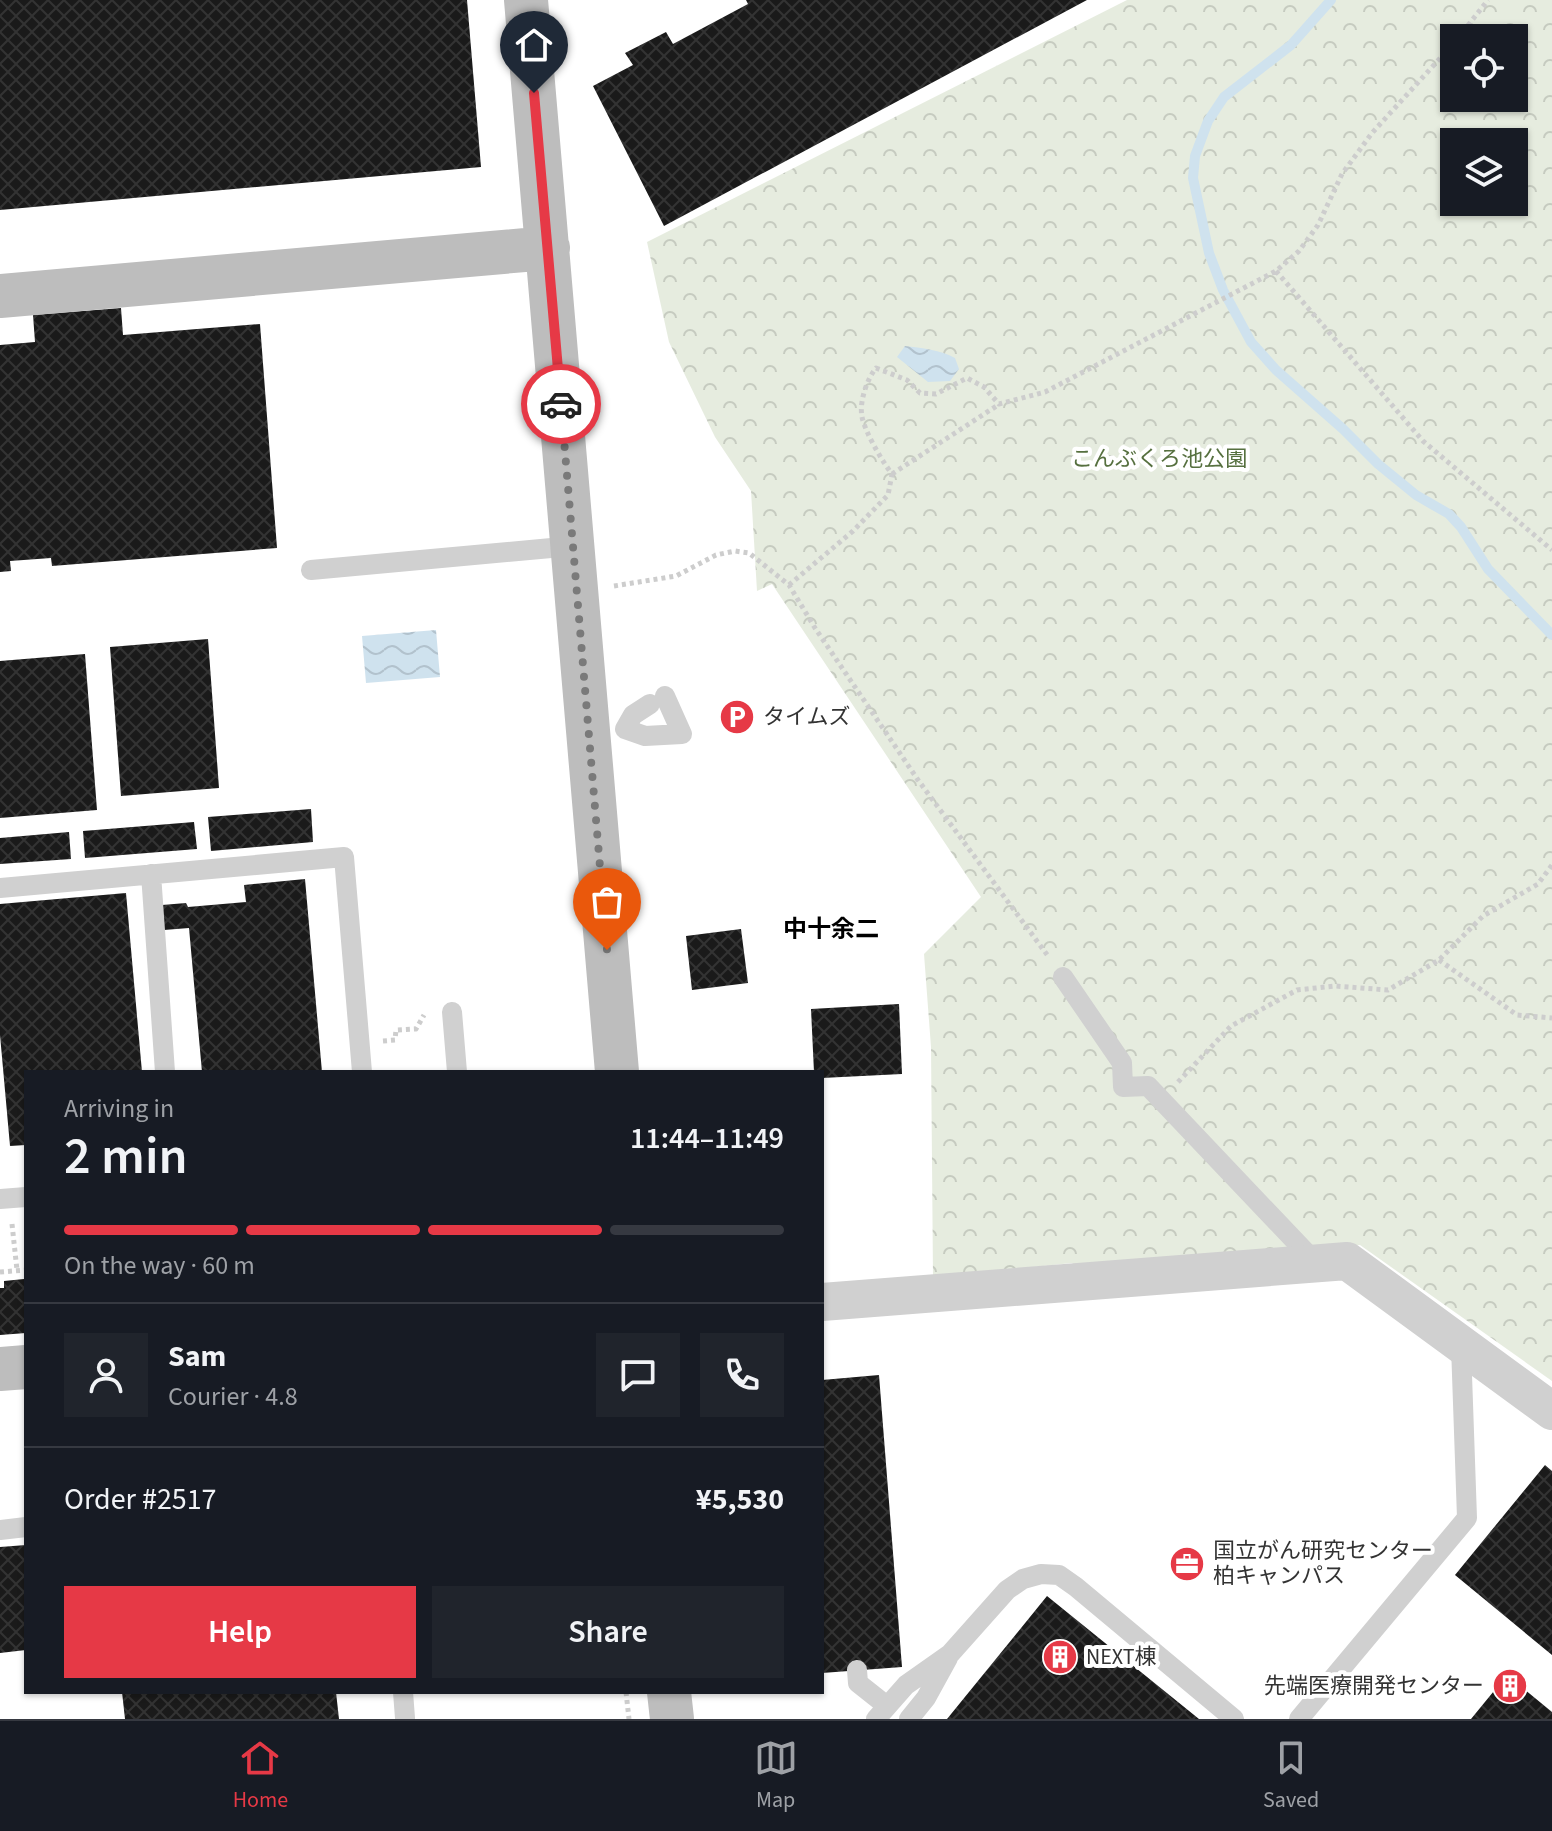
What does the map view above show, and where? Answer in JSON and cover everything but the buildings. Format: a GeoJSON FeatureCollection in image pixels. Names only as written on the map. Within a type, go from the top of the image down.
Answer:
{"type":"FeatureCollection","features":[{"type":"Feature","properties":{"kind":"street"},"geometry":{"type":"LineString","coordinates":[[526,0],[573,546],[607,732],[617,1070]]}},
{"type":"Feature","properties":{"kind":"street"},"geometry":{"type":"LineString","coordinates":[[0,296],[548,248]]}},
{"type":"Feature","properties":{"kind":"street"},"geometry":{"type":"LineString","coordinates":[[824,1302],[1347,1261],[1552,1411]]}},
{"type":"Feature","properties":{"kind":"street"},"geometry":{"type":"LineString","coordinates":[[0,1369],[24,1367]]}},
{"type":"Feature","properties":{"kind":"street"},"geometry":{"type":"LineString","coordinates":[[669,1694],[672,1719]]}},
{"type":"Feature","properties":{"kind":"lane"},"geometry":{"type":"LineString","coordinates":[[311,570],[573,546]]}},
{"type":"Feature","properties":{"kind":"lane"},"geometry":{"type":"LineString","coordinates":[[658,700],[682,734],[645,736],[607,732],[658,700]]}},
{"type":"Feature","properties":{"kind":"lane"},"geometry":{"type":"LineString","coordinates":[[0,888],[344,857],[362,1070]]}},
{"type":"Feature","properties":{"kind":"lane"},"geometry":{"type":"LineString","coordinates":[[151,874],[165,1070]]}},
{"type":"Feature","properties":{"kind":"lane"},"geometry":{"type":"LineString","coordinates":[[1063,977],[1122,1063],[1123,1087],[1148,1086],[1315,1262]]}},
{"type":"Feature","properties":{"kind":"lane"},"geometry":{"type":"LineString","coordinates":[[452,1012],[457,1070]]}},
{"type":"Feature","properties":{"kind":"lane"},"geometry":{"type":"LineString","coordinates":[[1299,1719],[1467,1518],[1461,1346]]}},
{"type":"Feature","properties":{"kind":"lane"},"geometry":{"type":"LineString","coordinates":[[0,1530],[24,1527]]}},
{"type":"Feature","properties":{"kind":"lane"},"geometry":{"type":"LineString","coordinates":[[857,1670],[858,1683],[882,1713],[906,1685],[950,1654],[1015,1584],[1041,1574],[1059,1575],[1234,1719]]}},
{"type":"Feature","properties":{"kind":"lane"},"geometry":{"type":"LineString","coordinates":[[909,1719],[926,1698],[950,1654]]}},
{"type":"Feature","properties":{"kind":"lane"},"geometry":{"type":"LineString","coordinates":[[403,1694],[405,1718]]}},
{"type":"Feature","properties":{"kind":"path"},"geometry":{"type":"LineString","coordinates":[[1469,24],[1488,0]]}},
{"type":"Feature","properties":{"kind":"path"},"geometry":{"type":"LineString","coordinates":[[789,585],[853,531],[888,495],[892,474],[999,404],[1045,392],[1276,271],[1299,251],[1318,225],[1342,174],[1372,133],[1440,58]]}},
{"type":"Feature","properties":{"kind":"path"},"geometry":{"type":"LineString","coordinates":[[1276,271],[1423,441],[1552,550]]}},
{"type":"Feature","properties":{"kind":"path"},"geometry":{"type":"LineString","coordinates":[[892,474],[861,415],[868,379],[876,368],[907,380],[920,393],[936,394],[967,378],[984,387],[999,404]]}},
{"type":"Feature","properties":{"kind":"path"},"geometry":{"type":"LineString","coordinates":[[605,588],[676,576],[716,555],[735,551],[749,553],[789,585],[918,780],[1063,977]]}},
{"type":"Feature","properties":{"kind":"path"},"geometry":{"type":"LineString","coordinates":[[1161,1100],[1231,1026],[1297,990],[1335,986],[1388,990],[1439,960],[1483,916],[1538,884],[1552,865]]}},
{"type":"Feature","properties":{"kind":"path"},"geometry":{"type":"LineString","coordinates":[[1439,960],[1517,1015],[1552,1018]]}},
{"type":"Feature","properties":{"kind":"path"},"geometry":{"type":"LineString","coordinates":[[387,1041],[395,1040],[396,1030],[416,1029],[424,1015]]}},
{"type":"Feature","properties":{"kind":"path"},"geometry":{"type":"LineString","coordinates":[[12,1198],[17,1270]]}},
{"type":"Feature","properties":{"kind":"path"},"geometry":{"type":"LineString","coordinates":[[0,1272],[24,1270]]}},
{"type":"Feature","properties":{"kind":"path"},"geometry":{"type":"LineString","coordinates":[[626,1694],[629,1719]]}},
{"type":"Feature","properties":{"kind":"green space","name":"こんぶくろ池公園"},"geometry":{"type":"Polygon","coordinates":[[[1127,0],[1552,0],[1552,1381],[1360,1245],[1078,1269],[1072,1263],[933,1277],[931,1047],[924,954],[981,897],[772,584],[757,591],[751,491],[715,437],[669,342],[647,242],[1127,0]]]}},
{"type":"Feature","properties":{"kind":"water"},"geometry":{"type":"Polygon","coordinates":[[[905,346],[949,355],[955,358],[959,369],[950,381],[928,382],[897,357],[905,346]]]}},
{"type":"Feature","properties":{"kind":"water"},"geometry":{"type":"Polygon","coordinates":[[[436,630],[440,677],[366,683],[362,636],[436,630]]]}},
{"type":"Feature","properties":{"kind":"waterway"},"geometry":{"type":"LineString","coordinates":[[1331,0],[1291,45],[1224,97],[1208,121],[1195,156],[1193,178],[1209,253],[1223,290],[1251,342],[1276,370],[1378,464],[1416,495],[1449,514],[1488,569],[1552,635]]}},
{"type":"Feature","properties":{"kind":"way so far"},"geometry":{"type":"LineString","coordinates":[[561,404],[607,950]]}},
{"type":"Feature","properties":{"kind":"place","name":"タイムズ"},"geometry":{"type":"Point","coordinates":[737,717]}},
{"type":"Feature","properties":{"kind":"place","name":"国立がん研究センター 柏キャンパス"},"geometry":{"type":"Point","coordinates":[1187,1564]}},
{"type":"Feature","properties":{"kind":"place","name":"NEXT棟"},"geometry":{"type":"Point","coordinates":[1060,1657]}},
{"type":"Feature","properties":{"kind":"place","name":"先端医療開発センター"},"geometry":{"type":"Point","coordinates":[1510,1686]}},
{"type":"Feature","properties":{"kind":"district","name":"中十余二"},"geometry":{"type":"Point","coordinates":[831,929]}},
{"type":"Feature","properties":{"kind":"route"},"geometry":{"type":"LineString","coordinates":[[534,93],[561,404]]}}]}
